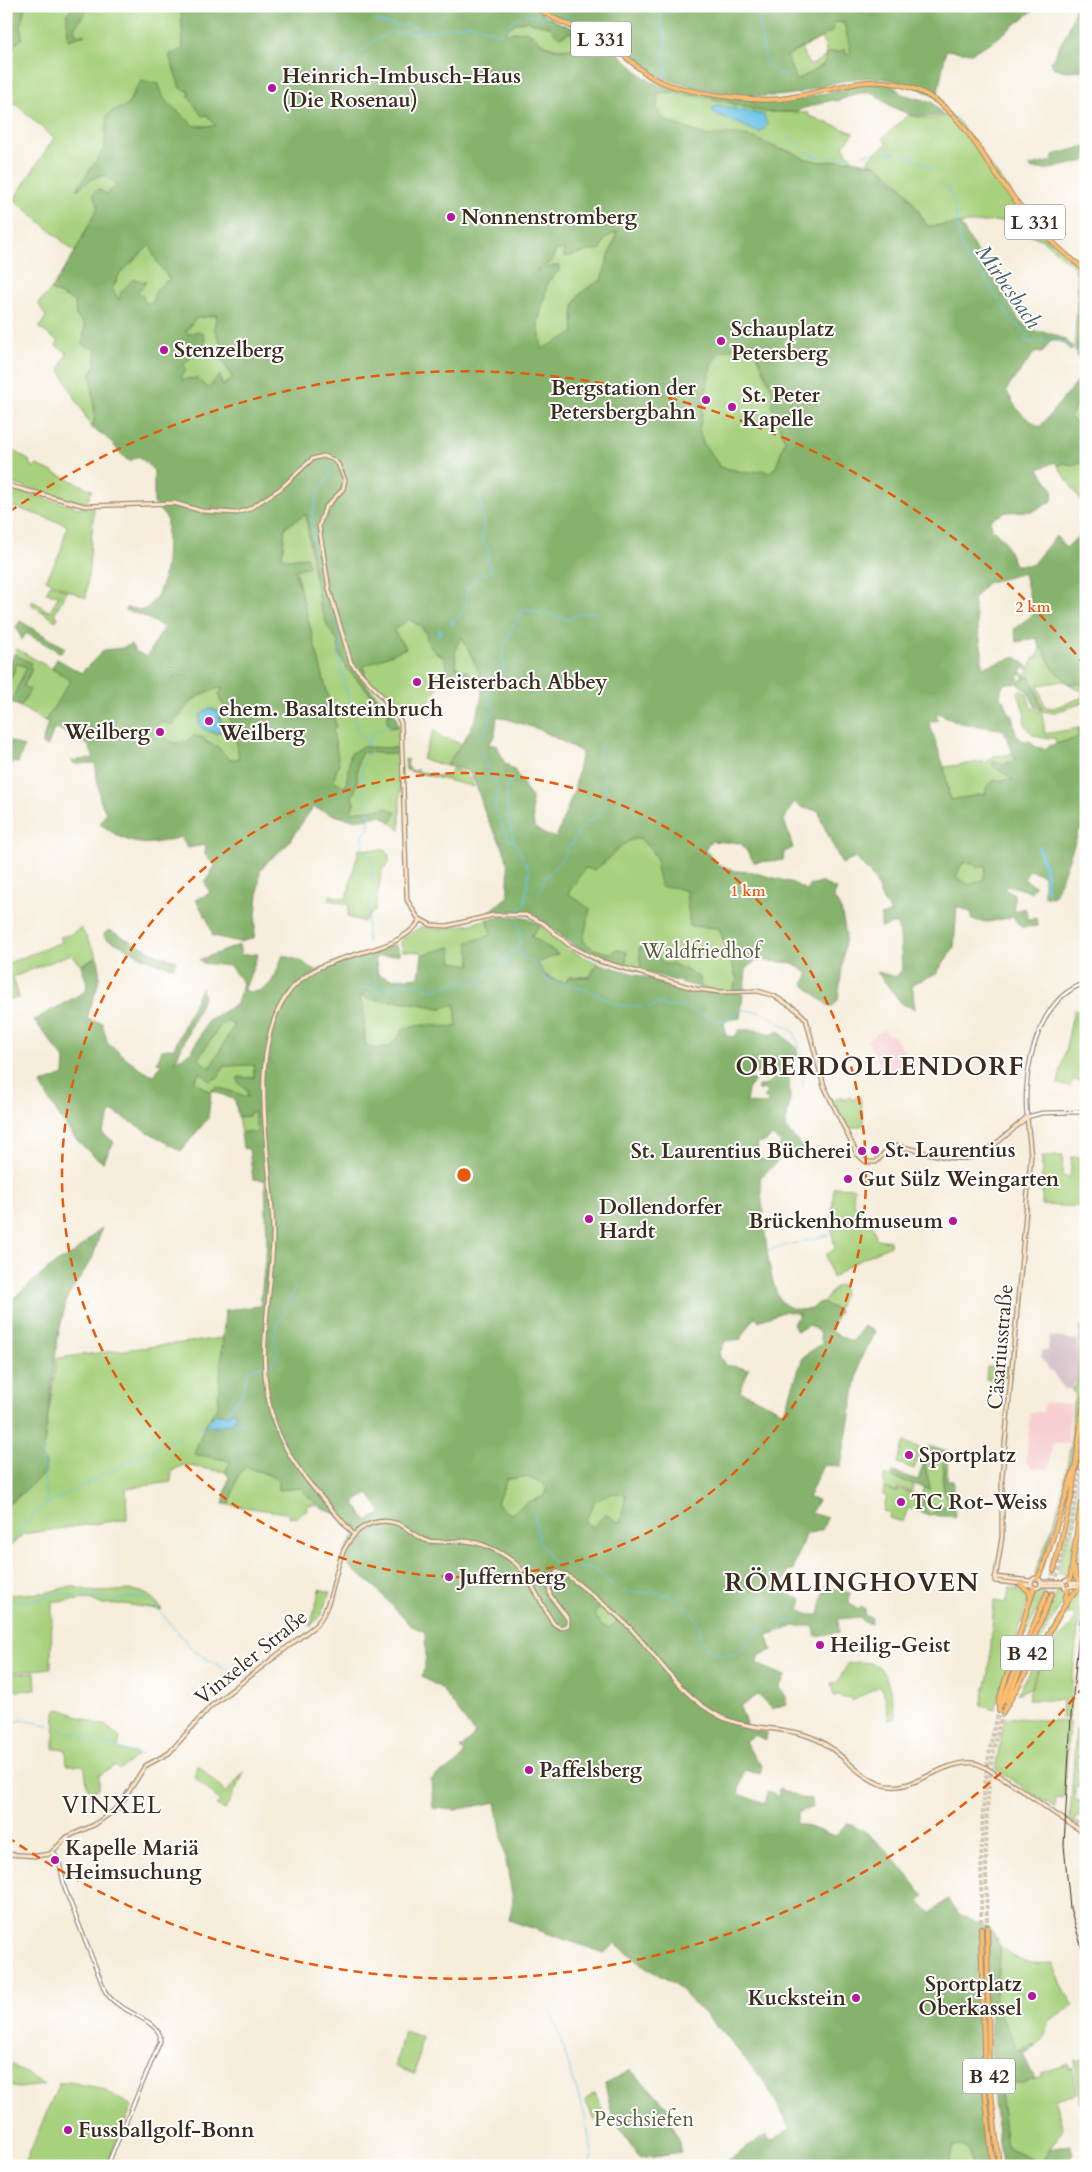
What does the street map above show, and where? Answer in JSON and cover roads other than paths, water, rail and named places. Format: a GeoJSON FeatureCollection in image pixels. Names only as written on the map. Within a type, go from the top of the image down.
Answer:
{"type":"FeatureCollection","features":[{"type":"Feature","properties":{"kind":"main road","name":"L 331"},"geometry":{"type":"LineString","coordinates":[[536,6],[557,21],[603,40],[651,76],[676,86],[769,100],[796,97],[848,84],[869,81],[894,83],[923,93],[956,117],[970,134],[1001,181],[1038,226],[1064,253],[1086,270]]}},
{"type":"Feature","properties":{"kind":"main road"},"geometry":{"type":"LineString","coordinates":[[6,485],[85,506],[179,503],[206,512],[241,512],[280,489],[312,459],[326,456],[338,464],[343,475],[344,486],[328,504],[321,518],[318,530],[329,589],[351,663],[394,710],[401,723],[407,900],[412,911],[421,920],[441,927],[493,915],[526,916],[543,923],[569,945],[600,961],[696,989],[732,993],[758,991],[774,996],[798,1010],[806,1020],[824,1086],[857,1154],[866,1162],[876,1162],[890,1147],[897,1146],[953,1158],[971,1157],[993,1145],[1027,1117]]}},
{"type":"Feature","properties":{"kind":"main road"},"geometry":{"type":"LineString","coordinates":[[421,920],[398,939],[380,947],[327,962],[303,977],[282,1001],[269,1039],[266,1060],[265,1115],[273,1234],[264,1357],[268,1398],[274,1421],[291,1459],[314,1490],[354,1535],[372,1523],[395,1523],[421,1539],[431,1542],[465,1541],[482,1545],[514,1563],[524,1575],[554,1624],[561,1628],[568,1625],[568,1619],[550,1595],[548,1580],[557,1572],[567,1575],[630,1628],[666,1672],[690,1694],[707,1708],[728,1720],[744,1725],[801,1734],[817,1739],[833,1748],[870,1779],[885,1785],[910,1783],[957,1764],[978,1764],[1012,1782],[1062,1820],[1086,1833]]}},
{"type":"Feature","properties":{"kind":"main road","name":"Cäsariusstraße"},"geometry":{"type":"LineString","coordinates":[[995,1579],[1002,1537],[1002,1478],[1031,1156],[1027,1117]]}},
{"type":"Feature","properties":{"kind":"main road"},"geometry":{"type":"LineString","coordinates":[[1019,1124],[1022,1123],[1028,1126]]}},
{"type":"Feature","properties":{"kind":"main road"},"geometry":{"type":"LineString","coordinates":[[1040,1582],[1080,1467],[1086,1386]]}},
{"type":"Feature","properties":{"kind":"main road"},"geometry":{"type":"LineString","coordinates":[[1054,1570],[1083,1456],[1086,1430]]}},
{"type":"Feature","properties":{"kind":"main road","name":"B 42"},"geometry":{"type":"LineString","coordinates":[[1062,1610],[1071,1584],[1081,1504]]}},
{"type":"Feature","properties":{"kind":"main road","name":"Vinxeler Straße"},"geometry":{"type":"LineString","coordinates":[[54,1853],[67,1837],[92,1827],[119,1807],[145,1766],[169,1753],[218,1700],[316,1625],[327,1607],[344,1549],[354,1535]]}},
{"type":"Feature","properties":{"kind":"main road"},"geometry":{"type":"LineString","coordinates":[[1073,1566],[1076,1578],[1084,1584]]}},
{"type":"Feature","properties":{"kind":"main road"},"geometry":{"type":"LineString","coordinates":[[995,1579],[1020,1584],[1040,1582],[1084,1584]]}},
{"type":"Feature","properties":{"kind":"main road"},"geometry":{"type":"LineString","coordinates":[[995,1579],[1032,1584],[1040,1582]]}},
{"type":"Feature","properties":{"kind":"main road"},"geometry":{"type":"LineString","coordinates":[[1062,1584],[1066,1579],[1071,1584]]}},
{"type":"Feature","properties":{"kind":"main road"},"geometry":{"type":"LineString","coordinates":[[1020,1584],[1029,1591],[1030,1602]]}},
{"type":"Feature","properties":{"kind":"main road","name":"B 42"},"geometry":{"type":"LineString","coordinates":[[1001,1711],[999,1701],[1030,1602],[1032,1584]]}},
{"type":"Feature","properties":{"kind":"main road","name":"B 42"},"geometry":{"type":"LineString","coordinates":[[1001,1711],[1071,1596],[1084,1584]]}},
{"type":"Feature","properties":{"kind":"main road","name":"B 42"},"geometry":{"type":"LineString","coordinates":[[1001,1711],[1049,1594]]}},
{"type":"Feature","properties":{"kind":"main road"},"geometry":{"type":"LineString","coordinates":[[6,1854],[37,1856],[54,1853]]}},
{"type":"Feature","properties":{"kind":"main road","name":"B 42"},"geometry":{"type":"LineString","coordinates":[[987,1927],[989,2074],[999,2166]]}},
{"type":"Feature","properties":{"kind":"main road","name":"B 42"},"geometry":{"type":"LineString","coordinates":[[981,1928],[985,2090],[993,2166]]}},
{"type":"Feature","properties":{"kind":"street"},"geometry":{"type":"LineString","coordinates":[[1086,983],[1061,996],[1041,1028],[1026,1076],[1027,1117],[1042,1113],[1086,1112]]}},
{"type":"Feature","properties":{"kind":"street"},"geometry":{"type":"LineString","coordinates":[[54,1853],[59,1861],[65,1889],[104,1991],[116,2004],[154,2027],[160,2035],[160,2042],[107,2166]]}},
{"type":"Feature","properties":{"kind":"water"},"geometry":{"type":"Polygon","coordinates":[[[717,105],[764,115],[767,125],[760,133],[714,113],[712,109],[717,105]]]}},
{"type":"Feature","properties":{"kind":"water","name":"ehem. Basaltsteinbruch Weilberg"},"geometry":{"type":"Polygon","coordinates":[[[208,709],[219,711],[220,720],[224,725],[222,731],[209,731],[199,725],[200,715],[208,709]]]}},
{"type":"Feature","properties":{"kind":"water"},"geometry":{"type":"Polygon","coordinates":[[[233,1412],[237,1414],[232,1423],[214,1427],[205,1425],[216,1414],[226,1415],[233,1412]]]}},
{"type":"Feature","properties":{"kind":"waterway","name":"Mirbesbach"},"geometry":{"type":"LineString","coordinates":[[557,6],[560,13]]}},
{"type":"Feature","properties":{"kind":"waterway"},"geometry":{"type":"LineString","coordinates":[[662,6],[661,20],[666,41],[663,58],[666,61],[667,78],[662,76]]}},
{"type":"Feature","properties":{"kind":"waterway"},"geometry":{"type":"LineString","coordinates":[[755,6],[758,13],[767,65]]}},
{"type":"Feature","properties":{"kind":"waterway"},"geometry":{"type":"LineString","coordinates":[[525,14],[546,18]]}},
{"type":"Feature","properties":{"kind":"waterway"},"geometry":{"type":"LineString","coordinates":[[513,20],[520,16]]}},
{"type":"Feature","properties":{"kind":"waterway","name":"Mirbesbach"},"geometry":{"type":"LineString","coordinates":[[562,16],[601,28],[612,29],[617,26],[632,34],[636,42],[635,56],[658,73]]}},
{"type":"Feature","properties":{"kind":"waterway"},"geometry":{"type":"LineString","coordinates":[[375,20],[388,24],[422,28],[427,31]]}},
{"type":"Feature","properties":{"kind":"waterway"},"geometry":{"type":"LineString","coordinates":[[329,83],[344,61],[391,32],[410,34],[471,24],[501,34],[512,22]]}},
{"type":"Feature","properties":{"kind":"waterway"},"geometry":{"type":"LineString","coordinates":[[774,70],[787,77]]}},
{"type":"Feature","properties":{"kind":"waterway","name":"Mirbesbach"},"geometry":{"type":"LineString","coordinates":[[788,139],[794,139],[802,147]]}},
{"type":"Feature","properties":{"kind":"waterway","name":"Mirbesbach"},"geometry":{"type":"LineString","coordinates":[[807,151],[811,156],[823,157]]}},
{"type":"Feature","properties":{"kind":"waterway","name":"Mirbesbach"},"geometry":{"type":"LineString","coordinates":[[863,154],[878,152]]}},
{"type":"Feature","properties":{"kind":"waterway","name":"Mirbesbach"},"geometry":{"type":"LineString","coordinates":[[884,152],[896,153]]}},
{"type":"Feature","properties":{"kind":"waterway","name":"Mirbesbach"},"geometry":{"type":"LineString","coordinates":[[902,154],[932,169]]}},
{"type":"Feature","properties":{"kind":"waterway","name":"Mirbesbach"},"geometry":{"type":"LineString","coordinates":[[827,158],[853,155]]}},
{"type":"Feature","properties":{"kind":"waterway","name":"Mirbesbach"},"geometry":{"type":"LineString","coordinates":[[948,188],[953,199],[961,244],[966,257],[985,278],[1011,320],[1028,334],[1025,341],[1036,343],[1040,340],[1063,342],[1086,359]]}},
{"type":"Feature","properties":{"kind":"waterway"},"geometry":{"type":"LineString","coordinates":[[330,467],[330,475],[319,490],[311,519],[318,569],[339,631],[341,644],[338,655],[352,714],[358,731],[370,747]]}},
{"type":"Feature","properties":{"kind":"waterway"},"geometry":{"type":"LineString","coordinates":[[458,619],[466,606],[466,592],[477,574],[488,573],[492,570],[487,561],[487,546],[481,538],[484,530],[479,490]]}},
{"type":"Feature","properties":{"kind":"waterway"},"geometry":{"type":"LineString","coordinates":[[481,739],[488,727],[494,707],[489,704],[489,699],[494,686],[504,670],[502,654],[514,624],[520,619],[523,608],[540,613]]}},
{"type":"Feature","properties":{"kind":"waterway"},"geometry":{"type":"LineString","coordinates":[[546,613],[570,620],[572,616],[592,611],[600,613]]}},
{"type":"Feature","properties":{"kind":"waterway"},"geometry":{"type":"LineString","coordinates":[[439,634],[440,630]]}},
{"type":"Feature","properties":{"kind":"waterway"},"geometry":{"type":"LineString","coordinates":[[374,739],[370,735],[390,724]]}},
{"type":"Feature","properties":{"kind":"waterway"},"geometry":{"type":"LineString","coordinates":[[367,744],[370,736]]}},
{"type":"Feature","properties":{"kind":"waterway"},"geometry":{"type":"LineString","coordinates":[[539,894],[544,880],[567,853],[568,845],[573,844],[582,827],[596,817],[605,805],[606,795],[603,781],[606,775],[596,762],[602,744]]}},
{"type":"Feature","properties":{"kind":"waterway"},"geometry":{"type":"LineString","coordinates":[[370,751],[364,762],[362,772],[369,819],[368,830],[364,834],[361,850],[373,860],[372,879],[370,881]]}},
{"type":"Feature","properties":{"kind":"waterway"},"geometry":{"type":"LineString","coordinates":[[481,751],[493,781],[497,781],[495,809],[498,818],[509,840],[514,841],[529,870],[525,904],[518,910]]}},
{"type":"Feature","properties":{"kind":"waterway"},"geometry":{"type":"LineString","coordinates":[[511,776],[507,788],[507,814],[514,841]]}},
{"type":"Feature","properties":{"kind":"waterway"},"geometry":{"type":"LineString","coordinates":[[1039,847],[1046,873],[1046,890]]}},
{"type":"Feature","properties":{"kind":"waterway"},"geometry":{"type":"LineString","coordinates":[[368,942],[366,932],[369,901]]}},
{"type":"Feature","properties":{"kind":"waterway"},"geometry":{"type":"LineString","coordinates":[[517,950],[520,942],[519,922]]}},
{"type":"Feature","properties":{"kind":"waterway"},"geometry":{"type":"LineString","coordinates":[[501,965],[506,965],[508,962],[503,960],[512,951],[515,951],[539,967],[547,980],[588,990],[617,1005],[642,1007]]}},
{"type":"Feature","properties":{"kind":"waterway"},"geometry":{"type":"LineString","coordinates":[[371,963],[376,985],[382,988],[392,987]]}},
{"type":"Feature","properties":{"kind":"waterway"},"geometry":{"type":"LineString","coordinates":[[357,989],[373,987],[377,992],[387,992],[394,985],[407,982],[413,985],[419,983],[431,990],[455,983],[477,983],[488,975],[488,969],[495,966]]}},
{"type":"Feature","properties":{"kind":"waterway"},"geometry":{"type":"LineString","coordinates":[[648,1008],[662,1003],[665,1007],[682,1007],[708,1016],[716,1022],[728,1021],[730,1015],[743,1010],[760,1012]]}},
{"type":"Feature","properties":{"kind":"waterway"},"geometry":{"type":"LineString","coordinates":[[764,1013],[794,1032],[803,1059],[803,1087]]}},
{"type":"Feature","properties":{"kind":"waterway"},"geometry":{"type":"LineString","coordinates":[[804,1241],[828,1235]]}},
{"type":"Feature","properties":{"kind":"waterway"},"geometry":{"type":"LineString","coordinates":[[768,1250],[799,1242]]}},
{"type":"Feature","properties":{"kind":"waterway"},"geometry":{"type":"LineString","coordinates":[[226,1415],[241,1396],[249,1370],[272,1363],[276,1358],[278,1350],[274,1341],[276,1329],[295,1288]]}},
{"type":"Feature","properties":{"kind":"waterway"},"geometry":{"type":"LineString","coordinates":[[232,1423],[244,1424],[249,1421]]}},
{"type":"Feature","properties":{"kind":"waterway"},"geometry":{"type":"LineString","coordinates":[[197,1428],[205,1425]]}},
{"type":"Feature","properties":{"kind":"waterway"},"geometry":{"type":"LineString","coordinates":[[79,1487],[178,1437]]}},
{"type":"Feature","properties":{"kind":"waterway"},"geometry":{"type":"LineString","coordinates":[[42,1448],[46,1502]]}},
{"type":"Feature","properties":{"kind":"waterway"},"geometry":{"type":"LineString","coordinates":[[20,1533],[38,1509],[76,1489]]}},
{"type":"Feature","properties":{"kind":"waterway"},"geometry":{"type":"LineString","coordinates":[[534,1512],[539,1541],[552,1562],[560,1565]]}},
{"type":"Feature","properties":{"kind":"waterway"},"geometry":{"type":"LineString","coordinates":[[6,1548],[18,1535]]}},
{"type":"Feature","properties":{"kind":"waterway"},"geometry":{"type":"LineString","coordinates":[[561,1564],[574,1563],[581,1569],[589,1567],[617,1589]]}},
{"type":"Feature","properties":{"kind":"waterway"},"geometry":{"type":"LineString","coordinates":[[621,1591],[654,1592],[674,1598],[695,1618],[700,1627],[700,1637],[708,1648],[719,1654],[732,1655],[738,1652],[746,1646],[758,1630],[761,1628],[766,1630]]}},
{"type":"Feature","properties":{"kind":"waterway"},"geometry":{"type":"LineString","coordinates":[[6,1599],[26,1602],[62,1593],[72,1597],[79,1594],[117,1600],[129,1597],[145,1598],[153,1604],[194,1651],[223,1668],[238,1674]]}},
{"type":"Feature","properties":{"kind":"waterway"},"geometry":{"type":"LineString","coordinates":[[776,1632],[782,1630],[784,1622],[798,1621]]}},
{"type":"Feature","properties":{"kind":"waterway"},"geometry":{"type":"LineString","coordinates":[[6,1718],[12,1721]]}},
{"type":"Feature","properties":{"kind":"waterway"},"geometry":{"type":"LineString","coordinates":[[16,1722],[21,1720],[49,1725]]}},
{"type":"Feature","properties":{"kind":"waterway"},"geometry":{"type":"LineString","coordinates":[[58,1728],[97,1742]]}},
{"type":"Feature","properties":{"kind":"waterway"},"geometry":{"type":"LineString","coordinates":[[102,1743],[144,1756]]}},
{"type":"Feature","properties":{"kind":"waterway","name":"Peschsiefen"},"geometry":{"type":"LineString","coordinates":[[551,2011],[585,2116],[592,2153],[590,2166]]}},
{"type":"Feature","properties":{"kind":"tunnel"},"geometry":{"type":"LineString","coordinates":[[1052,1594],[1071,1526],[1081,1468]]}},
{"type":"Feature","properties":{"kind":"tunnel"},"geometry":{"type":"LineString","coordinates":[[1081,1504],[1083,1469]]}},
{"type":"Feature","properties":{"kind":"tunnel"},"geometry":{"type":"LineString","coordinates":[[1047,1593],[1054,1570]]}},
{"type":"Feature","properties":{"kind":"tunnel"},"geometry":{"type":"LineString","coordinates":[[981,1928],[984,1791],[987,1764],[999,1711]]}},
{"type":"Feature","properties":{"kind":"tunnel"},"geometry":{"type":"LineString","coordinates":[[987,1927],[986,1846],[988,1792],[996,1739],[1003,1712]]}},
{"type":"Feature","properties":{"kind":"tram line"},"geometry":{"type":"LineString","coordinates":[[1085,1577],[1086,1565]]}},
{"type":"Feature","properties":{"kind":"tram line"},"geometry":{"type":"LineString","coordinates":[[1083,1590],[1071,1716],[1064,1845],[1070,1908],[1086,1962]]}},
{"type":"Feature","properties":{"kind":"place","name":"Heinrich-Imbusch-Haus (Die Rosenau)"},"geometry":{"type":"Point","coordinates":[272,88]}},
{"type":"Feature","properties":{"kind":"place","name":"Nonnenstromberg"},"geometry":{"type":"Point","coordinates":[451,217]}},
{"type":"Feature","properties":{"kind":"place","name":"Schauplatz Petersberg"},"geometry":{"type":"Point","coordinates":[721,341]}},
{"type":"Feature","properties":{"kind":"place","name":"Stenzelberg"},"geometry":{"type":"Point","coordinates":[164,350]}},
{"type":"Feature","properties":{"kind":"place","name":"Bergstation der Petersbergbahn"},"geometry":{"type":"Point","coordinates":[706,400]}},
{"type":"Feature","properties":{"kind":"place","name":"St. Peter Kapelle"},"geometry":{"type":"Point","coordinates":[732,407]}},
{"type":"Feature","properties":{"kind":"place","name":"Heisterbach Abbey"},"geometry":{"type":"Point","coordinates":[417,682]}},
{"type":"Feature","properties":{"kind":"place","name":"ehem. Basaltsteinbruch Weilberg"},"geometry":{"type":"Point","coordinates":[209,721]}},
{"type":"Feature","properties":{"kind":"place","name":"Weilberg"},"geometry":{"type":"Point","coordinates":[160,732]}},
{"type":"Feature","properties":{"kind":"place","name":"St. Laurentius"},"geometry":{"type":"Point","coordinates":[875,1150]}},
{"type":"Feature","properties":{"kind":"place","name":"St. Laurentius Bücherei"},"geometry":{"type":"Point","coordinates":[862,1151]}},
{"type":"Feature","properties":{"kind":"place","name":"Gut Sülz Weingarten"},"geometry":{"type":"Point","coordinates":[848,1179]}},
{"type":"Feature","properties":{"kind":"place","name":"Dollendorfer Hardt"},"geometry":{"type":"Point","coordinates":[589,1219]}},
{"type":"Feature","properties":{"kind":"place","name":"Brückenhofmuseum"},"geometry":{"type":"Point","coordinates":[953,1221]}},
{"type":"Feature","properties":{"kind":"place","name":"Sportplatz"},"geometry":{"type":"Point","coordinates":[909,1455]}},
{"type":"Feature","properties":{"kind":"place","name":"TC Rot-Weiss"},"geometry":{"type":"Point","coordinates":[901,1502]}},
{"type":"Feature","properties":{"kind":"place","name":"Juffernberg"},"geometry":{"type":"Point","coordinates":[449,1577]}},
{"type":"Feature","properties":{"kind":"place","name":"Heilig-Geist"},"geometry":{"type":"Point","coordinates":[820,1645]}},
{"type":"Feature","properties":{"kind":"place","name":"Paffelsberg"},"geometry":{"type":"Point","coordinates":[529,1770]}},
{"type":"Feature","properties":{"kind":"place","name":"Kapelle Mariä Heimsuchung"},"geometry":{"type":"Point","coordinates":[55,1860]}},
{"type":"Feature","properties":{"kind":"place","name":"Sportplatz Oberkassel"},"geometry":{"type":"Point","coordinates":[1032,1996]}},
{"type":"Feature","properties":{"kind":"place","name":"Kuckstein"},"geometry":{"type":"Point","coordinates":[856,1998]}},
{"type":"Feature","properties":{"kind":"place","name":"Fussballgolf-Bonn"},"geometry":{"type":"Point","coordinates":[68,2130]}},
{"type":"Feature","properties":{"kind":"district","name":"OBERDOLLENDORF"},"geometry":{"type":"Point","coordinates":[880,1066]}},
{"type":"Feature","properties":{"kind":"district","name":"RÖMLINGHOVEN"},"geometry":{"type":"Point","coordinates":[852,1582]}},
{"type":"Feature","properties":{"kind":"district","name":"VINXEL"},"geometry":{"type":"Point","coordinates":[112,1805]}},
{"type":"Feature","properties":{"kind":"park label","name":"Waldfriedhof"},"geometry":{"type":"Point","coordinates":[701,951]}}]}
